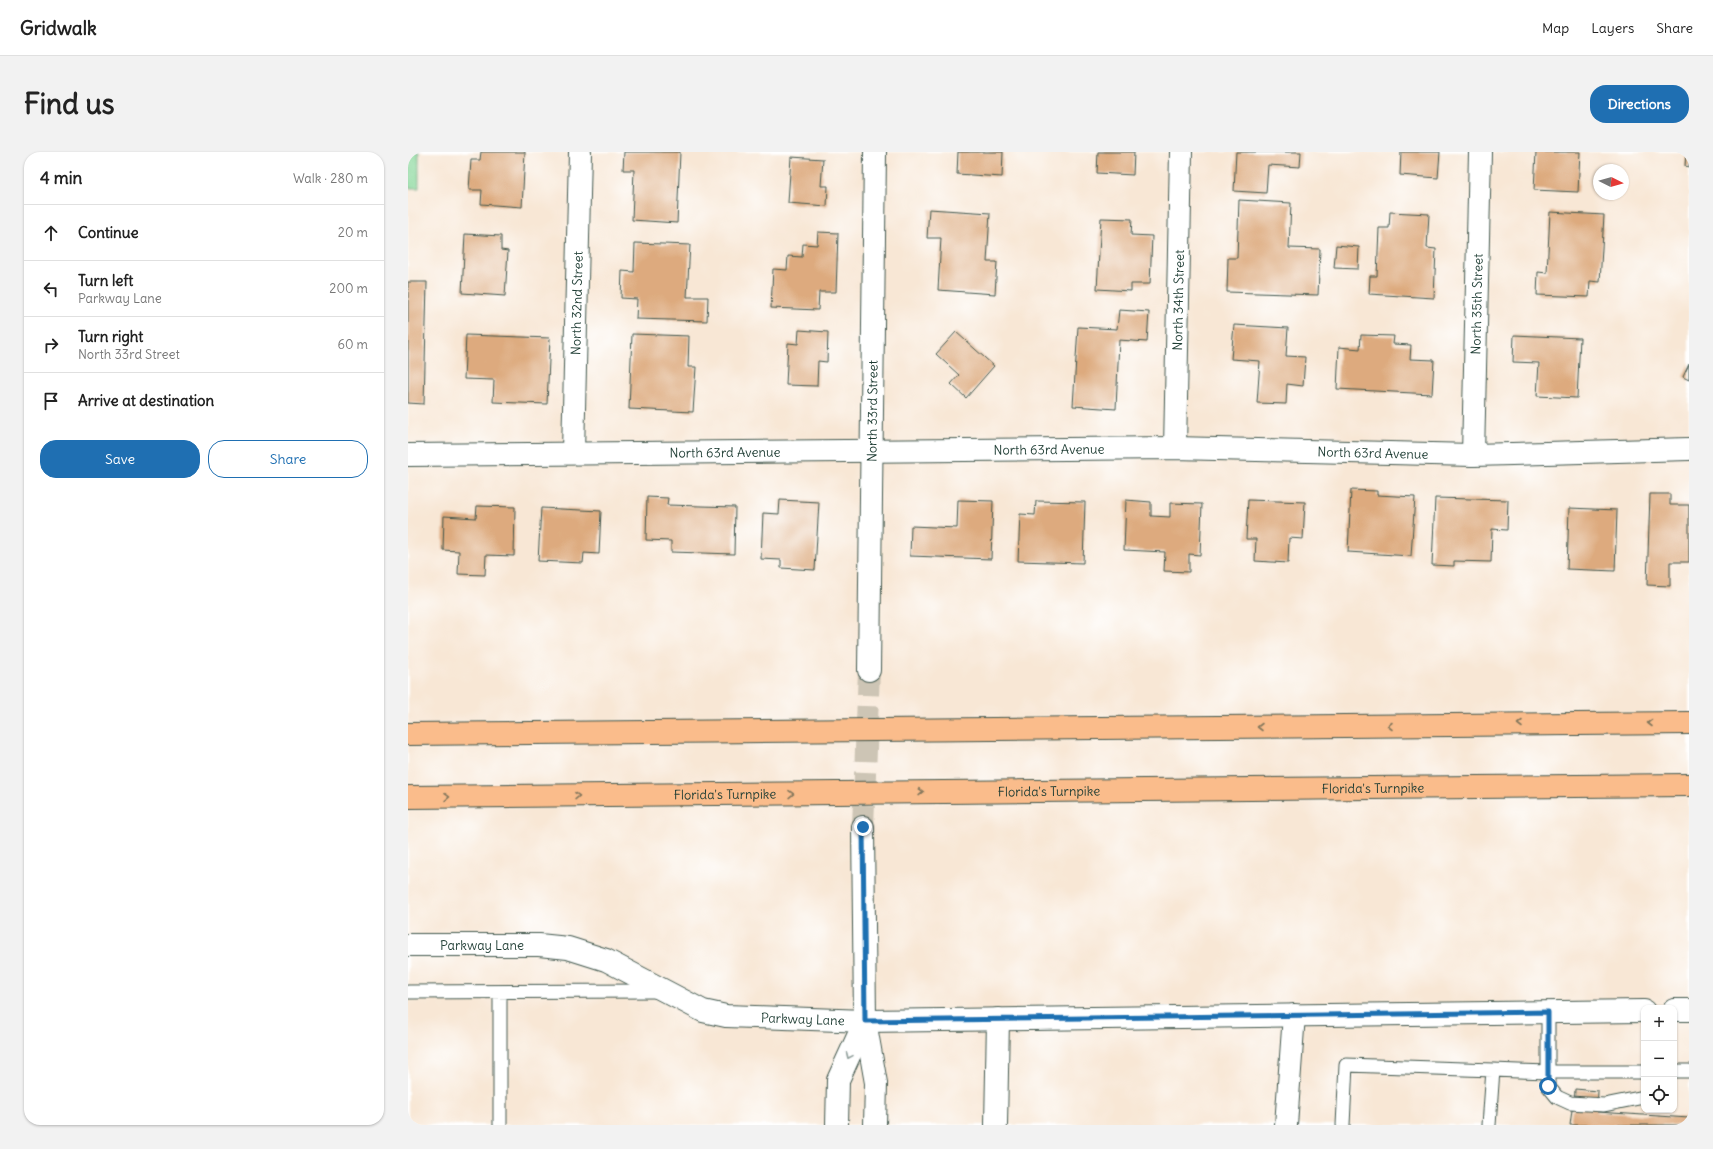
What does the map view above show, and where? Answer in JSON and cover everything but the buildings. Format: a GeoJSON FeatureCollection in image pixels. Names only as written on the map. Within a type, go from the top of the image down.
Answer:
{"type":"FeatureCollection","features":[{"type":"Feature","properties":{"kind":"highway"},"geometry":{"type":"LineString","coordinates":[[408,734],[1689,723]]}},
{"type":"Feature","properties":{"kind":"highway","name":"Florida's Turnpike"},"geometry":{"type":"LineString","coordinates":[[408,797],[1689,786]]}},
{"type":"Feature","properties":{"kind":"street","name":"North 32nd Street"},"geometry":{"type":"LineString","coordinates":[[573,453],[580,152]]}},
{"type":"Feature","properties":{"kind":"street","name":"North 33rd Street"},"geometry":{"type":"LineString","coordinates":[[869,670],[875,152]]}},
{"type":"Feature","properties":{"kind":"street","name":"North 34th Street"},"geometry":{"type":"LineString","coordinates":[[1175,448],[1181,152]]}},
{"type":"Feature","properties":{"kind":"street","name":"North 35th Street"},"geometry":{"type":"LineString","coordinates":[[1473,456],[1480,152]]}},
{"type":"Feature","properties":{"kind":"street","name":"North 63rd Avenue"},"geometry":{"type":"LineString","coordinates":[[408,456],[573,453],[1175,448],[1473,456],[1689,449]]}},
{"type":"Feature","properties":{"kind":"street"},"geometry":{"type":"LineString","coordinates":[[863,827],[865,1021],[876,1083],[874,1125]]}},
{"type":"Feature","properties":{"kind":"street","name":"Parkway Lane"},"geometry":{"type":"LineString","coordinates":[[408,945],[540,945],[568,948],[606,960],[702,1011],[726,1016],[865,1021],[1641,1011]]}},
{"type":"Feature","properties":{"kind":"street"},"geometry":{"type":"LineString","coordinates":[[1677,1010],[1689,1010]]}},
{"type":"Feature","properties":{"kind":"street"},"geometry":{"type":"LineString","coordinates":[[1286,1125],[1294,1015]]}},
{"type":"Feature","properties":{"kind":"street"},"geometry":{"type":"LineString","coordinates":[[996,1125],[998,1019]]}},
{"type":"Feature","properties":{"kind":"street"},"geometry":{"type":"LineString","coordinates":[[837,1125],[838,1080],[865,1021]]}},
{"type":"Feature","properties":{"kind":"lane"},"geometry":{"type":"LineString","coordinates":[[408,992],[664,990]]}},
{"type":"Feature","properties":{"kind":"lane"},"geometry":{"type":"LineString","coordinates":[[500,992],[500,1125]]}},
{"type":"Feature","properties":{"kind":"lane"},"geometry":{"type":"LineString","coordinates":[[1548,1012],[1548,1086],[1557,1097],[1570,1103],[1604,1105],[1641,1098]]}},
{"type":"Feature","properties":{"kind":"lane"},"geometry":{"type":"LineString","coordinates":[[1343,1125],[1346,1065],[1548,1072],[1641,1072]]}},
{"type":"Feature","properties":{"kind":"lane"},"geometry":{"type":"LineString","coordinates":[[1489,1125],[1493,1070]]}},
{"type":"Feature","properties":{"kind":"lane"},"geometry":{"type":"LineString","coordinates":[[1677,1071],[1689,1071]]}},
{"type":"Feature","properties":{"kind":"green space"},"geometry":{"type":"Polygon","coordinates":[[[408,152],[419,152],[419,188],[408,188],[408,152]]]}},
{"type":"Feature","properties":{"kind":"tunnel"},"geometry":{"type":"LineString","coordinates":[[863,827],[869,670]]}},
{"type":"Feature","properties":{"kind":"route"},"geometry":{"type":"LineString","coordinates":[[863,827],[865,1021],[1548,1012],[1548,1086]]}}]}
